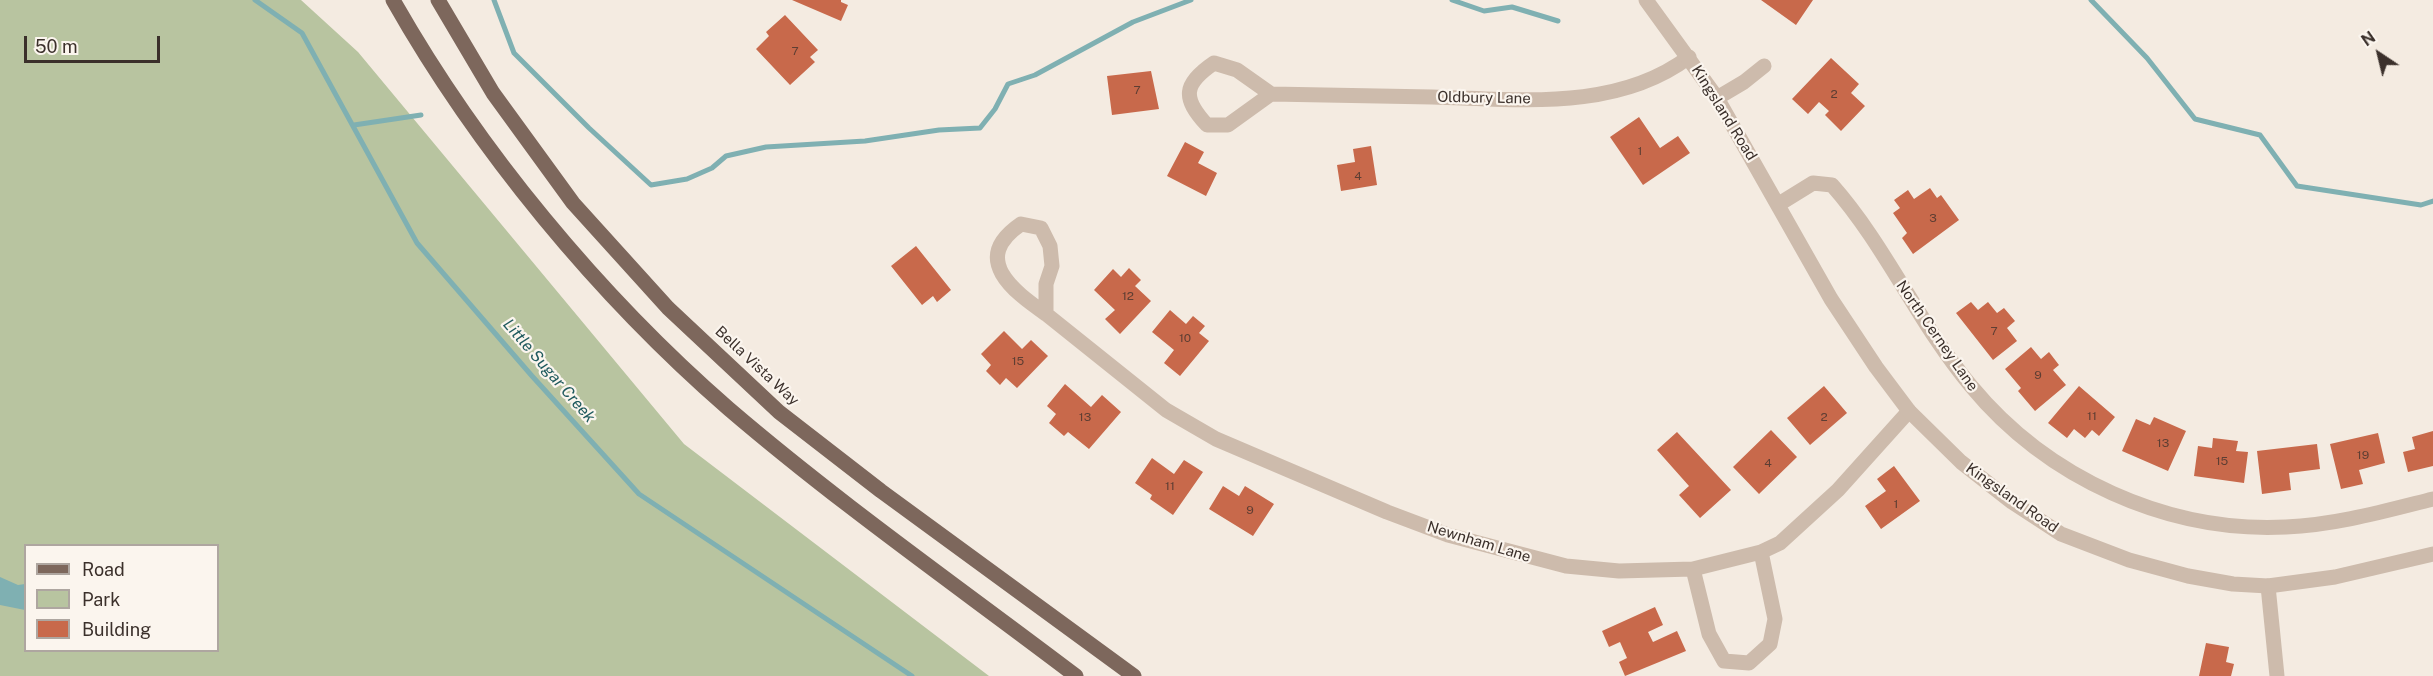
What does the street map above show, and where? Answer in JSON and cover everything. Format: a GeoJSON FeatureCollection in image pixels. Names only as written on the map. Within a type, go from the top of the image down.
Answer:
{"type":"FeatureCollection","features":[{"type":"Feature","properties":{"kind":"main road","name":"Bella Vista Way"},"geometry":{"type":"LineString","coordinates":[[438,0],[493,93],[573,203],[668,308],[779,412],[881,491],[1134,676]]}},
{"type":"Feature","properties":{"kind":"main road"},"geometry":{"type":"LineString","coordinates":[[399,2],[440,76],[518,186],[625,310],[728,408],[809,475],[1076,676]]}},
{"type":"Feature","properties":{"kind":"street","name":"Kingsland Road"},"geometry":{"type":"LineString","coordinates":[[1646,0],[1717,98],[1831,299],[1909,411],[1961,462],[2012,502],[2061,534],[2129,560],[2188,576],[2233,584],[2268,586],[2335,577],[2433,554]]}},
{"type":"Feature","properties":{"kind":"street","name":"Oldbury Lane"},"geometry":{"type":"LineString","coordinates":[[1271,94],[1572,98],[1615,92],[1650,81],[1689,57]]}},
{"type":"Feature","properties":{"kind":"street"},"geometry":{"type":"LineString","coordinates":[[1214,63],[1237,70],[1271,94],[1228,125],[1207,125],[1191,108],[1190,89],[1199,73],[1214,63]]}},
{"type":"Feature","properties":{"kind":"street"},"geometry":{"type":"LineString","coordinates":[[1717,98],[1744,82],[1764,66]]}},
{"type":"Feature","properties":{"kind":"street","name":"North Cerney Lane"},"geometry":{"type":"LineString","coordinates":[[1779,204],[1813,183],[1832,185],[1851,207],[1921,316],[1971,386],[1997,413],[2055,462],[2091,484],[2131,502],[2180,516],[2233,526],[2286,527],[2342,521],[2433,499]]}},
{"type":"Feature","properties":{"kind":"street","name":"Newnham Lane"},"geometry":{"type":"LineString","coordinates":[[1046,314],[1046,284],[1052,266],[1050,246],[1041,228],[1022,224],[1008,233],[998,253],[1003,277],[1013,291],[1046,314],[1122,377],[1186,422],[1270,464],[1388,513],[1448,535],[1566,566],[1619,571],[1693,569],[1761,552],[1780,543],[1838,490],[1909,411]]}},
{"type":"Feature","properties":{"kind":"street"},"geometry":{"type":"LineString","coordinates":[[1693,569],[1709,634],[1724,661],[1749,663],[1770,644],[1775,619],[1761,552]]}},
{"type":"Feature","properties":{"kind":"street"},"geometry":{"type":"LineString","coordinates":[[2268,586],[2277,676]]}},
{"type":"Feature","properties":{"kind":"green space"},"geometry":{"type":"Polygon","coordinates":[[[0,0],[301,0],[358,52],[684,444],[989,676],[0,676],[0,0]]]}},
{"type":"Feature","properties":{"kind":"water"},"geometry":{"type":"Polygon","coordinates":[[[0,577],[18,585],[24,584],[24,610],[0,605],[0,577]]]}},
{"type":"Feature","properties":{"kind":"building"},"geometry":{"type":"Polygon","coordinates":[[[792,0],[841,0],[848,5],[841,21],[792,0]]]}},
{"type":"Feature","properties":{"kind":"building"},"geometry":{"type":"Polygon","coordinates":[[[1761,0],[1813,0],[1796,25],[1761,0]]]}},
{"type":"Feature","properties":{"kind":"building"},"geometry":{"type":"Polygon","coordinates":[[[785,15],[818,50],[810,57],[815,62],[790,85],[756,49],[769,36],[766,32],[785,15]]]}},
{"type":"Feature","properties":{"kind":"building"},"geometry":{"type":"Polygon","coordinates":[[[1831,58],[1859,84],[1851,93],[1865,106],[1841,131],[1825,115],[1829,111],[1819,102],[1808,114],[1792,99],[1831,58]]]}},
{"type":"Feature","properties":{"kind":"building"},"geometry":{"type":"Polygon","coordinates":[[[1151,71],[1159,109],[1112,115],[1107,76],[1151,71]]]}},
{"type":"Feature","properties":{"kind":"building"},"geometry":{"type":"Polygon","coordinates":[[[1639,117],[1660,148],[1678,136],[1690,153],[1643,185],[1610,137],[1639,117]]]}},
{"type":"Feature","properties":{"kind":"building"},"geometry":{"type":"Polygon","coordinates":[[[1185,142],[1204,152],[1198,163],[1217,173],[1206,196],[1167,176],[1185,142]]]}},
{"type":"Feature","properties":{"kind":"building"},"geometry":{"type":"Polygon","coordinates":[[[1371,146],[1377,185],[1341,191],[1337,165],[1355,162],[1353,149],[1371,146]]]}},
{"type":"Feature","properties":{"kind":"building"},"geometry":{"type":"Polygon","coordinates":[[[1930,188],[1937,198],[1941,195],[1959,220],[1913,254],[1902,238],[1907,233],[1893,213],[1900,208],[1894,200],[1908,190],[1914,199],[1930,188]]]}},
{"type":"Feature","properties":{"kind":"building"},"geometry":{"type":"Polygon","coordinates":[[[916,246],[951,290],[937,302],[933,296],[922,305],[891,266],[916,246]]]}},
{"type":"Feature","properties":{"kind":"building"},"geometry":{"type":"Polygon","coordinates":[[[1129,268],[1141,280],[1135,286],[1151,301],[1120,334],[1105,319],[1115,310],[1094,290],[1113,269],[1121,277],[1129,268]]]}},
{"type":"Feature","properties":{"kind":"building"},"geometry":{"type":"Polygon","coordinates":[[[1971,302],[1978,310],[1988,302],[1997,313],[2004,308],[2015,321],[2007,328],[2017,341],[1993,360],[1956,313],[1971,302]]]}},
{"type":"Feature","properties":{"kind":"building"},"geometry":{"type":"Polygon","coordinates":[[[1170,310],[1186,324],[1193,316],[1205,326],[1199,333],[1209,341],[1180,376],[1164,363],[1174,350],[1152,332],[1170,310]]]}},
{"type":"Feature","properties":{"kind":"building"},"geometry":{"type":"Polygon","coordinates":[[[1004,331],[1022,349],[1031,340],[1048,356],[1017,388],[1006,378],[1000,385],[986,371],[991,365],[981,354],[1004,331]]]}},
{"type":"Feature","properties":{"kind":"building"},"geometry":{"type":"Polygon","coordinates":[[[2031,347],[2041,359],[2049,352],[2059,365],[2053,370],[2066,385],[2035,411],[2018,391],[2021,388],[2005,369],[2031,347]]]}},
{"type":"Feature","properties":{"kind":"building"},"geometry":{"type":"Polygon","coordinates":[[[1065,384],[1091,407],[1102,395],[1121,412],[1089,449],[1068,432],[1064,436],[1049,423],[1056,414],[1047,406],[1065,384]]]}},
{"type":"Feature","properties":{"kind":"building"},"geometry":{"type":"Polygon","coordinates":[[[1824,386],[1847,413],[1810,445],[1787,418],[1824,386]]]}},
{"type":"Feature","properties":{"kind":"building"},"geometry":{"type":"Polygon","coordinates":[[[2079,386],[2115,417],[2099,436],[2092,430],[2085,438],[2074,429],[2067,438],[2048,423],[2079,386]]]}},
{"type":"Feature","properties":{"kind":"building"},"geometry":{"type":"Polygon","coordinates":[[[2154,417],[2186,431],[2168,471],[2122,451],[2136,419],[2150,425],[2154,417]]]}},
{"type":"Feature","properties":{"kind":"building"},"geometry":{"type":"Polygon","coordinates":[[[1771,430],[1797,457],[1759,494],[1733,467],[1771,430]]]}},
{"type":"Feature","properties":{"kind":"building"},"geometry":{"type":"Polygon","coordinates":[[[2433,431],[2433,466],[2408,472],[2403,452],[2415,449],[2412,437],[2433,431]]]}},
{"type":"Feature","properties":{"kind":"building"},"geometry":{"type":"Polygon","coordinates":[[[1677,432],[1731,490],[1700,518],[1679,495],[1689,486],[1657,450],[1677,432]]]}},
{"type":"Feature","properties":{"kind":"building"},"geometry":{"type":"Polygon","coordinates":[[[2378,433],[2385,463],[2359,470],[2363,484],[2341,489],[2330,444],[2378,433]]]}},
{"type":"Feature","properties":{"kind":"building"},"geometry":{"type":"Polygon","coordinates":[[[2213,438],[2238,441],[2236,451],[2248,452],[2244,483],[2194,476],[2198,446],[2212,448],[2213,438]]]}},
{"type":"Feature","properties":{"kind":"building"},"geometry":{"type":"Polygon","coordinates":[[[2317,444],[2320,469],[2289,473],[2291,490],[2262,494],[2257,451],[2317,444]]]}},
{"type":"Feature","properties":{"kind":"building"},"geometry":{"type":"Polygon","coordinates":[[[1152,458],[1174,474],[1184,460],[1203,472],[1173,515],[1150,499],[1152,495],[1135,483],[1152,458]]]}},
{"type":"Feature","properties":{"kind":"building"},"geometry":{"type":"Polygon","coordinates":[[[1894,466],[1920,501],[1881,529],[1865,506],[1886,491],[1877,479],[1894,466]]]}},
{"type":"Feature","properties":{"kind":"building"},"geometry":{"type":"Polygon","coordinates":[[[1223,486],[1239,496],[1245,486],[1274,504],[1253,536],[1209,509],[1223,486]]]}},
{"type":"Feature","properties":{"kind":"building"},"geometry":{"type":"Polygon","coordinates":[[[1655,607],[1663,625],[1648,632],[1653,642],[1677,631],[1686,651],[1625,676],[1619,662],[1627,658],[1620,642],[1609,647],[1602,631],[1655,607]]]}},
{"type":"Feature","properties":{"kind":"building"},"geometry":{"type":"Polygon","coordinates":[[[2206,643],[2229,647],[2226,662],[2234,664],[2231,676],[2199,676],[2206,643]]]}},
{"type":"Feature","properties":{"kind":"waterway","name":"Little Sugar Creek"},"geometry":{"type":"LineString","coordinates":[[255,0],[302,33],[417,243],[532,376],[639,494],[912,676]]}},
{"type":"Feature","properties":{"kind":"waterway"},"geometry":{"type":"LineString","coordinates":[[494,0],[514,53],[589,128],[651,185],[687,179],[712,168],[726,156],[766,147],[865,141],[939,130],[980,128],[995,109],[1008,84],[1035,75],[1133,22],[1191,0]]}},
{"type":"Feature","properties":{"kind":"waterway"},"geometry":{"type":"LineString","coordinates":[[1452,0],[1484,11],[1512,7],[1558,21]]}},
{"type":"Feature","properties":{"kind":"waterway"},"geometry":{"type":"LineString","coordinates":[[2091,0],[2147,58],[2195,119],[2260,135],[2297,186],[2421,205],[2433,201]]}},
{"type":"Feature","properties":{"kind":"waterway"},"geometry":{"type":"LineString","coordinates":[[354,125],[421,115]]}}]}
